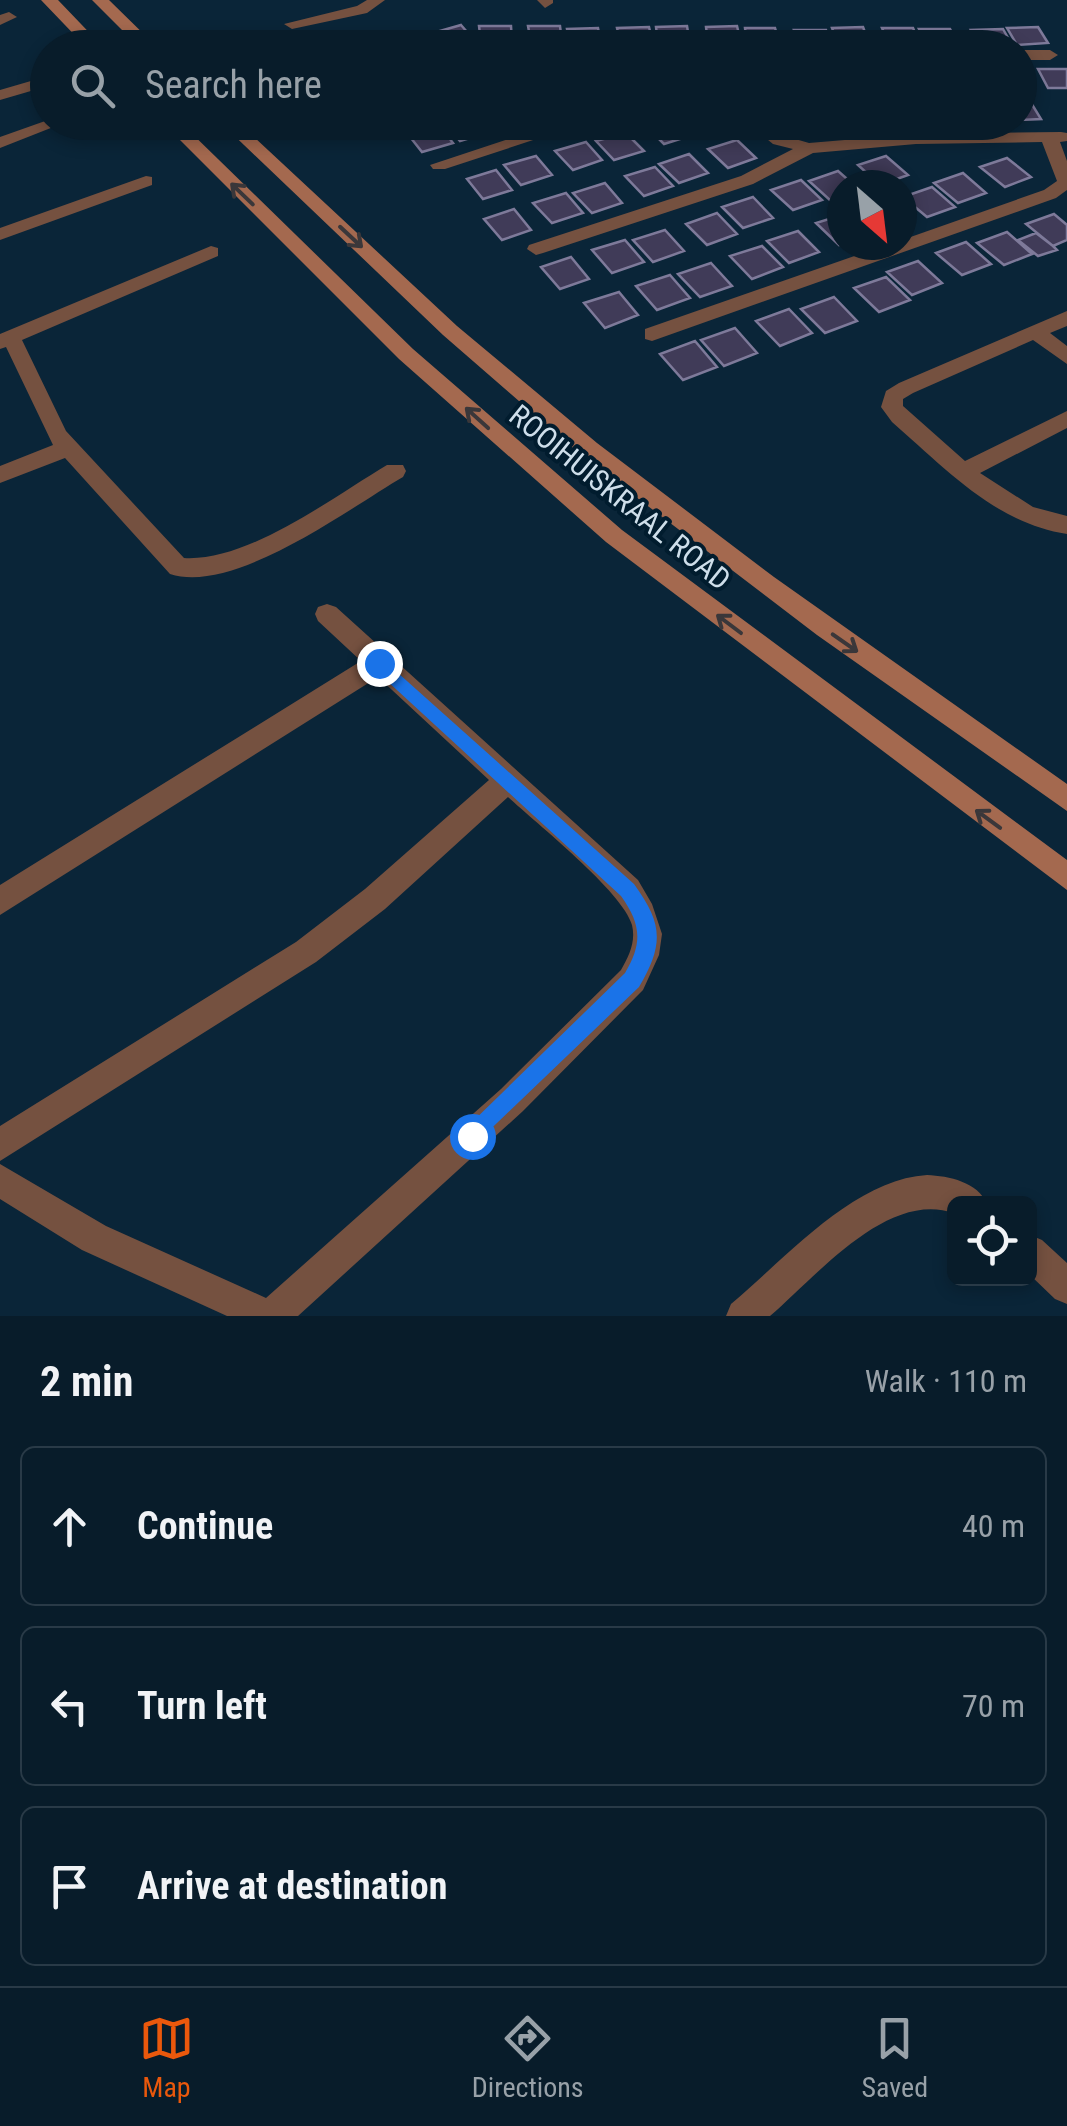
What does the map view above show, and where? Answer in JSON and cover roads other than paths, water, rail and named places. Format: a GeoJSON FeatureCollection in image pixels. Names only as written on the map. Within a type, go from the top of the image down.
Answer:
{"type":"FeatureCollection","features":[{"type":"Feature","properties":{"kind":"main road"},"geometry":{"type":"LineString","coordinates":[[49,0],[78,30]]}},
{"type":"Feature","properties":{"kind":"main road"},"geometry":{"type":"LineString","coordinates":[[100,0],[131,30]]}},
{"type":"Feature","properties":{"kind":"main road","name":"ROOIHUISKRAAL ROAD"},"geometry":{"type":"LineString","coordinates":[[188,140],[406,354],[614,536],[1067,877]]}},
{"type":"Feature","properties":{"kind":"main road","name":"ROOIHUISKRAAL ROAD"},"geometry":{"type":"LineString","coordinates":[[247,140],[432,312],[590,450],[796,608],[1067,799]]}},
{"type":"Feature","properties":{"kind":"street"},"geometry":{"type":"LineString","coordinates":[[292,24],[362,10],[377,0]]}},
{"type":"Feature","properties":{"kind":"street"},"geometry":{"type":"LineString","coordinates":[[1037,55],[1050,55]]}},
{"type":"Feature","properties":{"kind":"street"},"geometry":{"type":"LineString","coordinates":[[0,96],[30,86]]}},
{"type":"Feature","properties":{"kind":"street"},"geometry":{"type":"LineString","coordinates":[[0,142],[30,132]]}},
{"type":"Feature","properties":{"kind":"street"},"geometry":{"type":"LineString","coordinates":[[652,334],[1050,194],[1066,182],[1058,137]]}},
{"type":"Feature","properties":{"kind":"street"},"geometry":{"type":"LineString","coordinates":[[439,165],[521,140]]}},
{"type":"Feature","properties":{"kind":"street"},"geometry":{"type":"LineString","coordinates":[[779,140],[809,148],[904,140]]}},
{"type":"Feature","properties":{"kind":"street"},"geometry":{"type":"LineString","coordinates":[[536,249],[747,180],[785,164],[809,148]]}},
{"type":"Feature","properties":{"kind":"street"},"geometry":{"type":"LineString","coordinates":[[0,234],[146,182]]}},
{"type":"Feature","properties":{"kind":"street"},"geometry":{"type":"LineString","coordinates":[[212,252],[5,339],[67,448],[178,567],[192,572],[239,559],[395,471]]}},
{"type":"Feature","properties":{"kind":"street"},"geometry":{"type":"LineString","coordinates":[[1067,318],[893,396],[892,406],[900,418],[966,471],[1035,520],[1067,525]]}},
{"type":"Feature","properties":{"kind":"street"},"geometry":{"type":"LineString","coordinates":[[1036,332],[1067,357]]}},
{"type":"Feature","properties":{"kind":"street"},"geometry":{"type":"LineString","coordinates":[[966,471],[1067,418]]}},
{"type":"Feature","properties":{"kind":"street"},"geometry":{"type":"LineString","coordinates":[[0,475],[67,448]]}},
{"type":"Feature","properties":{"kind":"street"},"geometry":{"type":"LineString","coordinates":[[0,1180],[94,1238],[269,1316],[512,1100],[632,980],[645,958],[650,935],[643,911],[628,890],[327,614]]}},
{"type":"Feature","properties":{"kind":"street"},"geometry":{"type":"LineString","coordinates":[[0,901],[379,663]]}},
{"type":"Feature","properties":{"kind":"street"},"geometry":{"type":"LineString","coordinates":[[0,1145],[306,952],[374,900],[508,780]]}},
{"type":"Feature","properties":{"kind":"street"},"geometry":{"type":"LineString","coordinates":[[743,1316],[884,1201],[922,1190],[952,1196]]}},
{"type":"Feature","properties":{"kind":"street"},"geometry":{"type":"LineString","coordinates":[[1037,1259],[1067,1287]]}}]}
